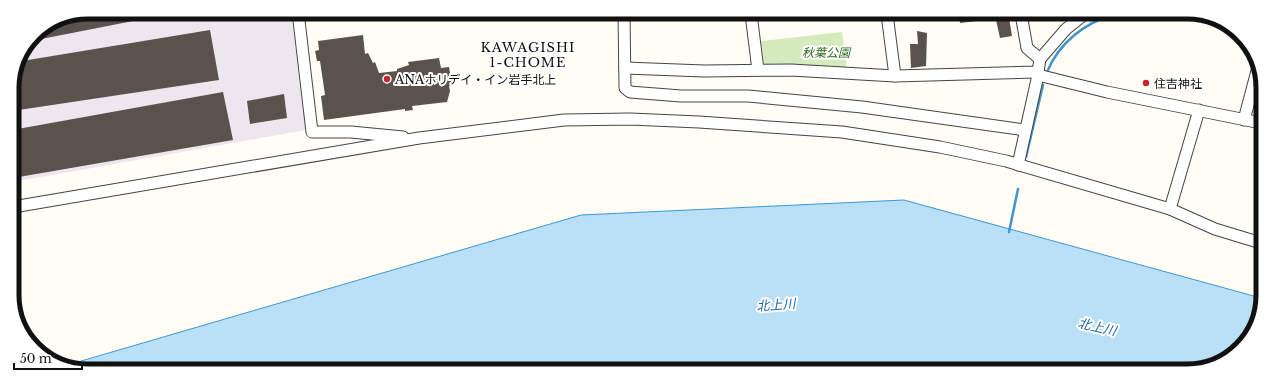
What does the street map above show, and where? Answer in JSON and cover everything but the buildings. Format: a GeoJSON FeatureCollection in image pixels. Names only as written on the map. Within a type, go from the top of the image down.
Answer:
{"type":"FeatureCollection","features":[{"type":"Feature","properties":{"kind":"street"},"geometry":{"type":"LineString","coordinates":[[299,19],[312,132],[351,132],[419,138]]}},
{"type":"Feature","properties":{"kind":"street"},"geometry":{"type":"LineString","coordinates":[[624,19],[625,88],[630,92],[681,96],[748,96],[862,107],[1025,130]]}},
{"type":"Feature","properties":{"kind":"street"},"geometry":{"type":"LineString","coordinates":[[752,19],[758,70]]}},
{"type":"Feature","properties":{"kind":"street"},"geometry":{"type":"LineString","coordinates":[[888,19],[894,76]]}},
{"type":"Feature","properties":{"kind":"street"},"geometry":{"type":"LineString","coordinates":[[1022,19],[1027,48],[1040,59]]}},
{"type":"Feature","properties":{"kind":"street"},"geometry":{"type":"LineString","coordinates":[[625,68],[704,71],[791,70],[894,76],[1038,72],[1040,59],[1066,29],[1079,19]]}},
{"type":"Feature","properties":{"kind":"street"},"geometry":{"type":"LineString","coordinates":[[1018,165],[1038,75],[1107,92],[1256,121]]}},
{"type":"Feature","properties":{"kind":"street"},"geometry":{"type":"LineString","coordinates":[[1244,120],[1255,78]]}},
{"type":"Feature","properties":{"kind":"street"},"geometry":{"type":"LineString","coordinates":[[1170,209],[1199,110]]}},
{"type":"Feature","properties":{"kind":"street"},"geometry":{"type":"LineString","coordinates":[[19,206],[419,138],[564,120],[630,119],[699,122],[842,132],[940,147],[1018,165],[1170,209],[1215,229],[1256,238]]}},
{"type":"Feature","properties":{"kind":"shaded area"},"geometry":{"type":"Polygon","coordinates":[[[292,19],[306,130],[19,181],[19,83],[21,70],[26,57],[33,46],[43,36],[53,28],[79,20],[292,19]]]}},
{"type":"Feature","properties":{"kind":"green space","name":"秋葉公園"},"geometry":{"type":"Polygon","coordinates":[[[842,32],[847,70],[764,65],[761,41],[842,32]]]}},
{"type":"Feature","properties":{"kind":"water","name":"北上川"},"geometry":{"type":"Polygon","coordinates":[[[904,200],[1256,297],[1254,313],[1249,326],[1236,344],[1229,350],[1222,355],[1209,360],[1192,364],[88,364],[76,363],[581,215],[904,200]]]}},
{"type":"Feature","properties":{"kind":"waterway"},"geometry":{"type":"LineString","coordinates":[[1047,72],[1058,52],[1066,43],[1083,29],[1102,19]]}},
{"type":"Feature","properties":{"kind":"waterway"},"geometry":{"type":"LineString","coordinates":[[1026,157],[1043,85]]}},
{"type":"Feature","properties":{"kind":"waterway"},"geometry":{"type":"LineString","coordinates":[[1009,232],[1018,189]]}},
{"type":"Feature","properties":{"kind":"place","name":"ANAホリデイ・イン岩手北上"},"geometry":{"type":"Point","coordinates":[387,79]}},
{"type":"Feature","properties":{"kind":"place","name":"住吉神社"},"geometry":{"type":"Point","coordinates":[1146,83]}},
{"type":"Feature","properties":{"kind":"district","name":"KAWAGISHI 1-CHOME"},"geometry":{"type":"Point","coordinates":[528,54]}}]}
